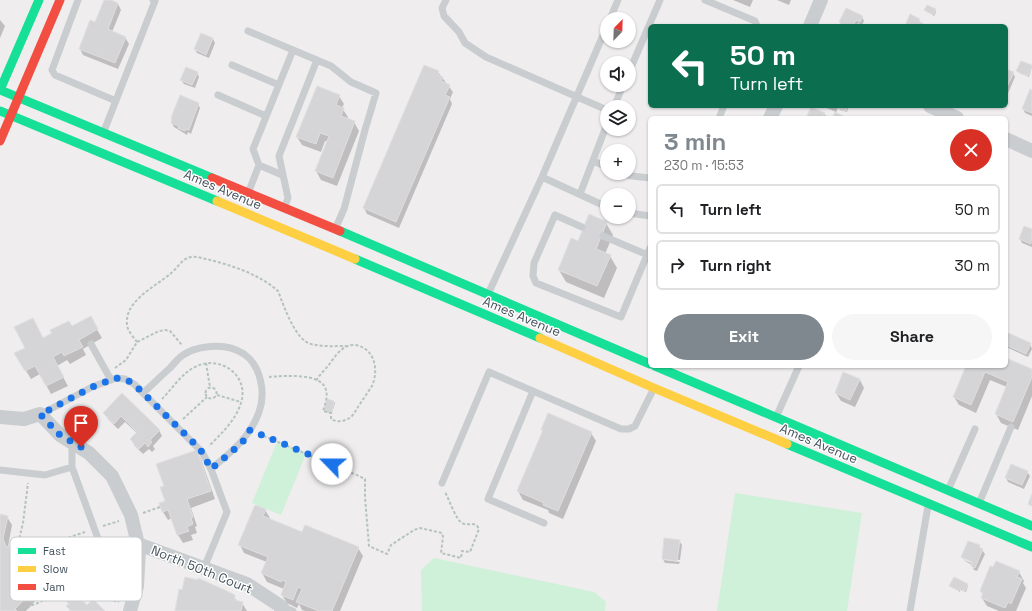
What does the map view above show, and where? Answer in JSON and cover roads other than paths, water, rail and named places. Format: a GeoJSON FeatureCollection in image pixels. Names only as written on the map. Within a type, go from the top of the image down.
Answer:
{"type":"FeatureCollection","features":[{"type":"Feature","properties":{"kind":"main road"},"geometry":{"type":"LineString","coordinates":[[0,90],[39,0]]}},
{"type":"Feature","properties":{"kind":"main road"},"geometry":{"type":"LineString","coordinates":[[0,141],[60,0]]}},
{"type":"Feature","properties":{"kind":"main road","name":"Ames Avenue"},"geometry":{"type":"LineString","coordinates":[[0,90],[248,193],[256,207]]}},
{"type":"Feature","properties":{"kind":"main road","name":"Ames Avenue"},"geometry":{"type":"LineString","coordinates":[[0,110],[256,207],[484,303],[648,362]]}},
{"type":"Feature","properties":{"kind":"main road","name":"Ames Avenue"},"geometry":{"type":"LineString","coordinates":[[256,207],[284,208],[335,229],[654,388],[1032,547]]}},
{"type":"Feature","properties":{"kind":"main road","name":"Ames Avenue"},"geometry":{"type":"LineString","coordinates":[[663,368],[1032,526]]}},
{"type":"Feature","properties":{"kind":"street"},"geometry":{"type":"LineString","coordinates":[[811,24],[822,0]]}},
{"type":"Feature","properties":{"kind":"street"},"geometry":{"type":"LineString","coordinates":[[934,108],[952,116]]}},
{"type":"Feature","properties":{"kind":"street"},"geometry":{"type":"LineString","coordinates":[[1008,140],[1032,150]]}},
{"type":"Feature","properties":{"kind":"street"},"geometry":{"type":"LineString","coordinates":[[654,388],[658,368]]}},
{"type":"Feature","properties":{"kind":"street"},"geometry":{"type":"LineString","coordinates":[[0,417],[24,419],[40,414],[60,435],[89,453],[112,476],[131,515],[136,537]]}},
{"type":"Feature","properties":{"kind":"street","name":"North 50th Court"},"geometry":{"type":"LineString","coordinates":[[142,545],[247,584],[285,610]]}},
{"type":"Feature","properties":{"kind":"lane"},"geometry":{"type":"LineString","coordinates":[[78,0],[52,70],[55,75],[116,101]]}},
{"type":"Feature","properties":{"kind":"lane"},"geometry":{"type":"LineString","coordinates":[[104,133],[155,1],[153,0]]}},
{"type":"Feature","properties":{"kind":"lane"},"geometry":{"type":"LineString","coordinates":[[446,0],[442,8],[444,16],[459,32],[465,43],[471,48],[486,57],[600,107]]}},
{"type":"Feature","properties":{"kind":"lane"},"geometry":{"type":"LineString","coordinates":[[613,12],[618,0]]}},
{"type":"Feature","properties":{"kind":"lane"},"geometry":{"type":"LineString","coordinates":[[650,24],[660,0]]}},
{"type":"Feature","properties":{"kind":"lane"},"geometry":{"type":"LineString","coordinates":[[705,0],[755,21],[756,24]]}},
{"type":"Feature","properties":{"kind":"lane"},"geometry":{"type":"LineString","coordinates":[[636,56],[648,28]]}},
{"type":"Feature","properties":{"kind":"lane"},"geometry":{"type":"LineString","coordinates":[[248,31],[331,66],[351,82],[376,93],[344,209],[335,229]]}},
{"type":"Feature","properties":{"kind":"lane"},"geometry":{"type":"LineString","coordinates":[[484,303],[542,177],[600,42]]}},
{"type":"Feature","properties":{"kind":"lane"},"geometry":{"type":"LineString","coordinates":[[248,193],[259,165],[253,149],[294,50]]}},
{"type":"Feature","properties":{"kind":"lane"},"geometry":{"type":"LineString","coordinates":[[284,208],[288,198],[279,156],[317,60]]}},
{"type":"Feature","properties":{"kind":"lane"},"geometry":{"type":"LineString","coordinates":[[232,65],[279,85]]}},
{"type":"Feature","properties":{"kind":"lane"},"geometry":{"type":"LineString","coordinates":[[218,95],[266,116]]}},
{"type":"Feature","properties":{"kind":"lane"},"geometry":{"type":"LineString","coordinates":[[580,194],[602,136]]}},
{"type":"Feature","properties":{"kind":"lane"},"geometry":{"type":"LineString","coordinates":[[593,161],[600,164]]}},
{"type":"Feature","properties":{"kind":"lane"},"geometry":{"type":"LineString","coordinates":[[259,165],[282,175]]}},
{"type":"Feature","properties":{"kind":"lane"},"geometry":{"type":"LineString","coordinates":[[636,176],[648,178]]}},
{"type":"Feature","properties":{"kind":"lane"},"geometry":{"type":"LineString","coordinates":[[542,177],[600,204]]}},
{"type":"Feature","properties":{"kind":"lane"},"geometry":{"type":"LineString","coordinates":[[636,214],[648,216]]}},
{"type":"Feature","properties":{"kind":"lane"},"geometry":{"type":"LineString","coordinates":[[582,227],[555,215],[534,263],[533,276],[536,282],[620,317],[648,255]]}},
{"type":"Feature","properties":{"kind":"lane"},"geometry":{"type":"LineString","coordinates":[[603,236],[648,253]]}},
{"type":"Feature","properties":{"kind":"lane"},"geometry":{"type":"LineString","coordinates":[[91,344],[111,380]]}},
{"type":"Feature","properties":{"kind":"lane"},"geometry":{"type":"LineString","coordinates":[[143,393],[183,354],[188,352],[199,348],[218,345],[231,348],[244,354],[256,368],[261,384],[262,400],[259,413],[242,443],[211,469]]}},
{"type":"Feature","properties":{"kind":"lane"},"geometry":{"type":"LineString","coordinates":[[776,417],[798,368]]}},
{"type":"Feature","properties":{"kind":"lane"},"geometry":{"type":"LineString","coordinates":[[442,483],[489,372],[621,429],[629,429],[635,426],[654,388]]}},
{"type":"Feature","properties":{"kind":"lane"},"geometry":{"type":"LineString","coordinates":[[40,414],[92,387],[116,378],[125,379],[134,384],[202,452],[211,469],[227,512],[204,568]]}},
{"type":"Feature","properties":{"kind":"lane"},"geometry":{"type":"LineString","coordinates":[[533,391],[488,498],[544,523]]}},
{"type":"Feature","properties":{"kind":"lane"},"geometry":{"type":"LineString","coordinates":[[979,503],[1011,427]]}},
{"type":"Feature","properties":{"kind":"lane"},"geometry":{"type":"LineString","coordinates":[[948,490],[975,429]]}},
{"type":"Feature","properties":{"kind":"lane"},"geometry":{"type":"LineString","coordinates":[[72,442],[72,467],[97,537]]}},
{"type":"Feature","properties":{"kind":"lane"},"geometry":{"type":"LineString","coordinates":[[0,470],[45,475],[72,467]]}},
{"type":"Feature","properties":{"kind":"lane"},"geometry":{"type":"LineString","coordinates":[[910,611],[928,504]]}}]}
